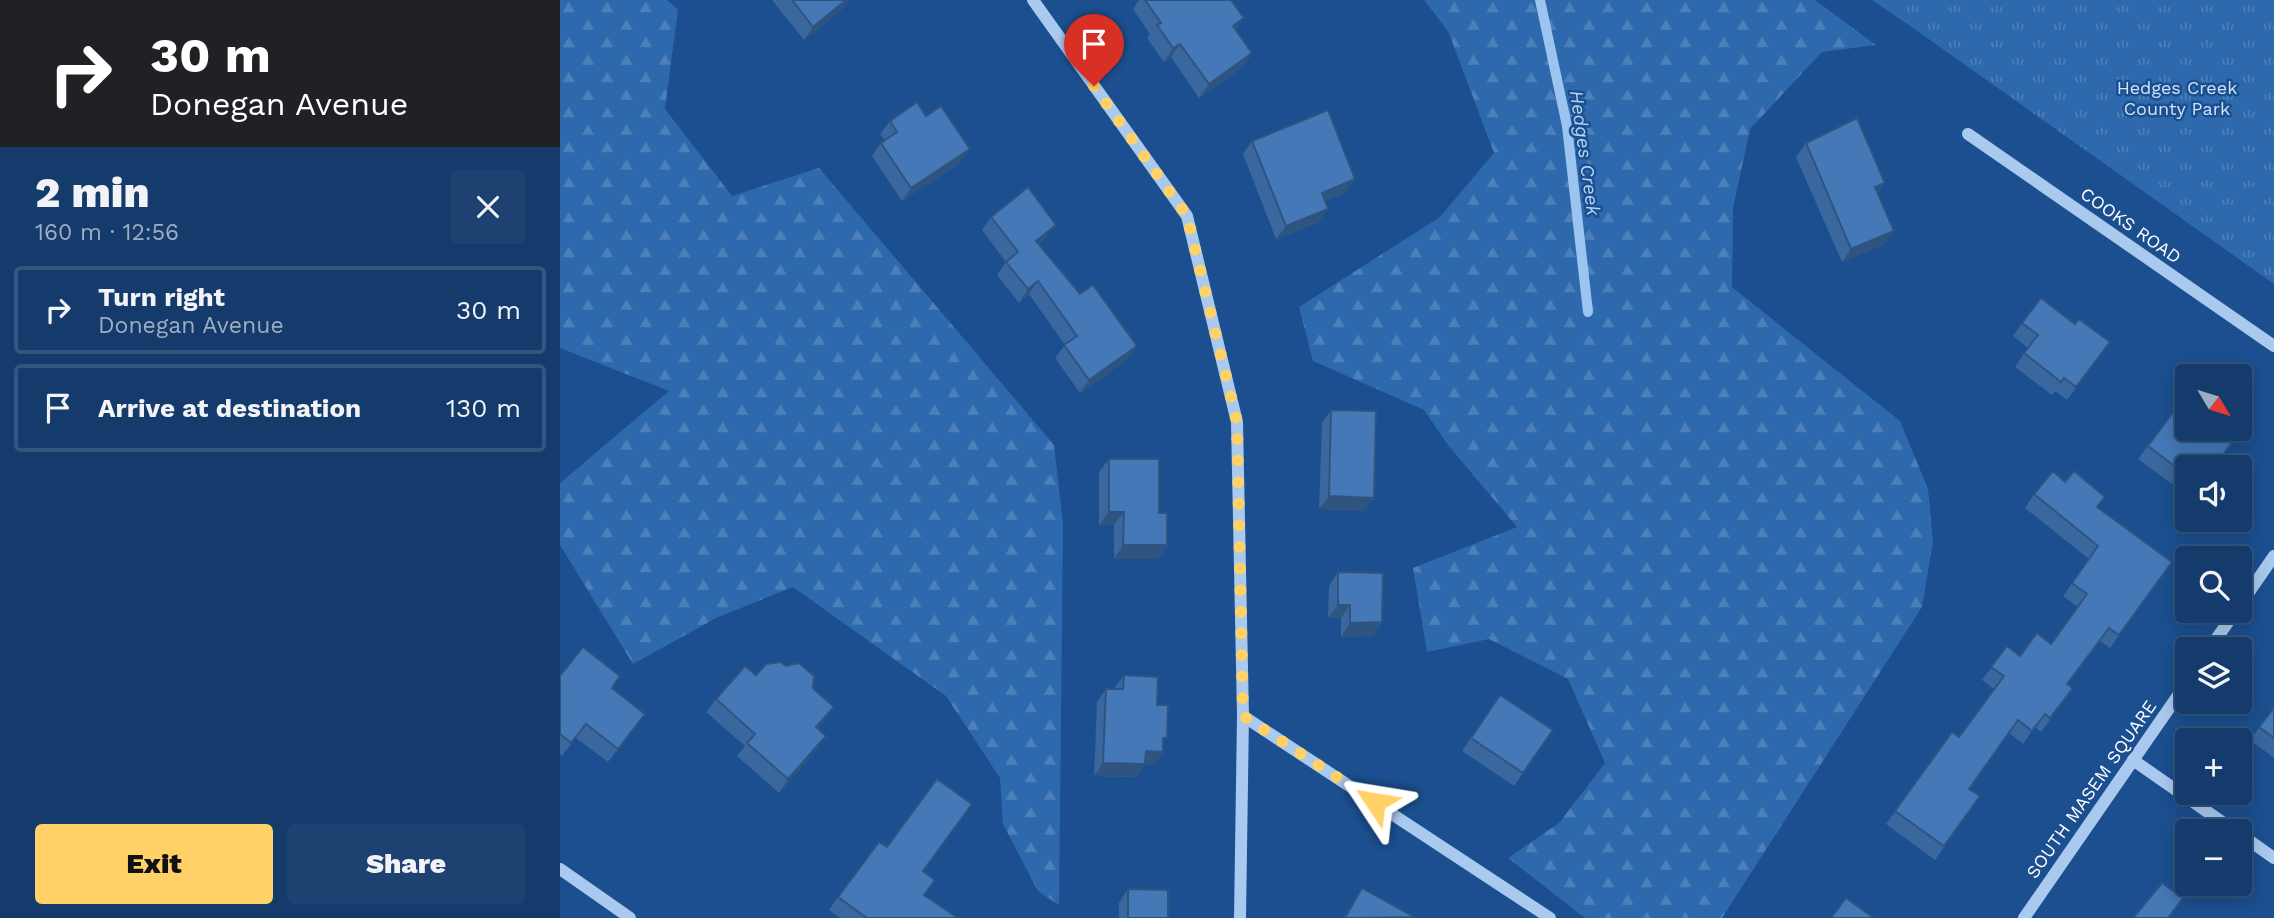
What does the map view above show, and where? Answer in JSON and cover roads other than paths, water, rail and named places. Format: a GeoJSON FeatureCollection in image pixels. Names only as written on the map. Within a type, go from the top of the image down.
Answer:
{"type":"FeatureCollection","features":[{"type":"Feature","properties":{"kind":"street"},"geometry":{"type":"LineString","coordinates":[[1033,0],[1187,216],[1237,422],[1243,716],[1240,918]]}},
{"type":"Feature","properties":{"kind":"street","name":"COOKS ROAD"},"geometry":{"type":"LineString","coordinates":[[1968,134],[2274,346]]}},
{"type":"Feature","properties":{"kind":"street"},"geometry":{"type":"LineString","coordinates":[[2252,588],[2274,556]]}},
{"type":"Feature","properties":{"kind":"street","name":"SOUTH MASEM SQUARE"},"geometry":{"type":"LineString","coordinates":[[2024,918],[2175,700]]}},
{"type":"Feature","properties":{"kind":"street"},"geometry":{"type":"LineString","coordinates":[[1243,716],[1550,918]]}},
{"type":"Feature","properties":{"kind":"street"},"geometry":{"type":"LineString","coordinates":[[2133,760],[2218,819]]}},
{"type":"Feature","properties":{"kind":"street"},"geometry":{"type":"LineString","coordinates":[[2252,842],[2274,858]]}},
{"type":"Feature","properties":{"kind":"street"},"geometry":{"type":"LineString","coordinates":[[560,869],[630,918]]}},
{"type":"Feature","properties":{"kind":"waterway","name":"Hedges Creek"},"geometry":{"type":"LineString","coordinates":[[1540,0],[1567,126],[1588,312]]}},
{"type":"Feature","properties":{"kind":"park label","name":"Hedges Creek County Park"},"geometry":{"type":"Point","coordinates":[2177,98]}}]}
